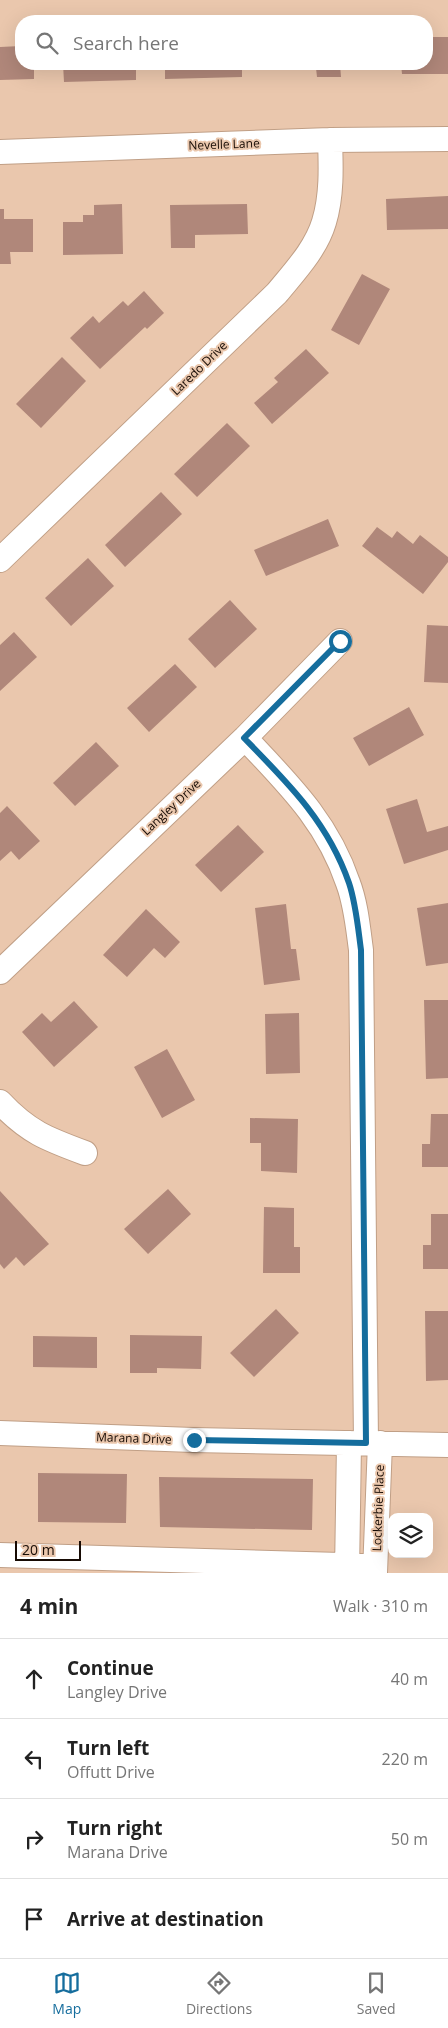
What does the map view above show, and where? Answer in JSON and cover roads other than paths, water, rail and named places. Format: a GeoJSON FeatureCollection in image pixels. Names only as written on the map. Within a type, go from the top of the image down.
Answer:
{"type":"FeatureCollection","features":[{"type":"Feature","properties":{"kind":"street","name":"Nevelle Lane"},"geometry":{"type":"LineString","coordinates":[[0,152],[330,140],[448,139]]}},
{"type":"Feature","properties":{"kind":"street","name":"Laredo Drive"},"geometry":{"type":"LineString","coordinates":[[0,560],[277,293],[300,265],[314,245],[324,222],[329,201],[331,171],[330,140]]}},
{"type":"Feature","properties":{"kind":"street","name":"Langley Drive"},"geometry":{"type":"LineString","coordinates":[[0,972],[244,738],[340,641]]}},
{"type":"Feature","properties":{"kind":"street"},"geometry":{"type":"LineString","coordinates":[[244,738],[297,794],[318,820],[336,850],[349,884],[361,950],[365,1443],[347,1569]]}},
{"type":"Feature","properties":{"kind":"street"},"geometry":{"type":"LineString","coordinates":[[0,1102],[18,1121],[32,1131],[59,1144],[85,1153]]}},
{"type":"Feature","properties":{"kind":"street","name":"Marana Drive"},"geometry":{"type":"LineString","coordinates":[[0,1432],[448,1445]]}},
{"type":"Feature","properties":{"kind":"street","name":"Lockerbie Place"},"geometry":{"type":"LineString","coordinates":[[365,1443],[375,1570]]}},
{"type":"Feature","properties":{"kind":"street"},"geometry":{"type":"LineString","coordinates":[[0,1556],[375,1570]]}}]}
